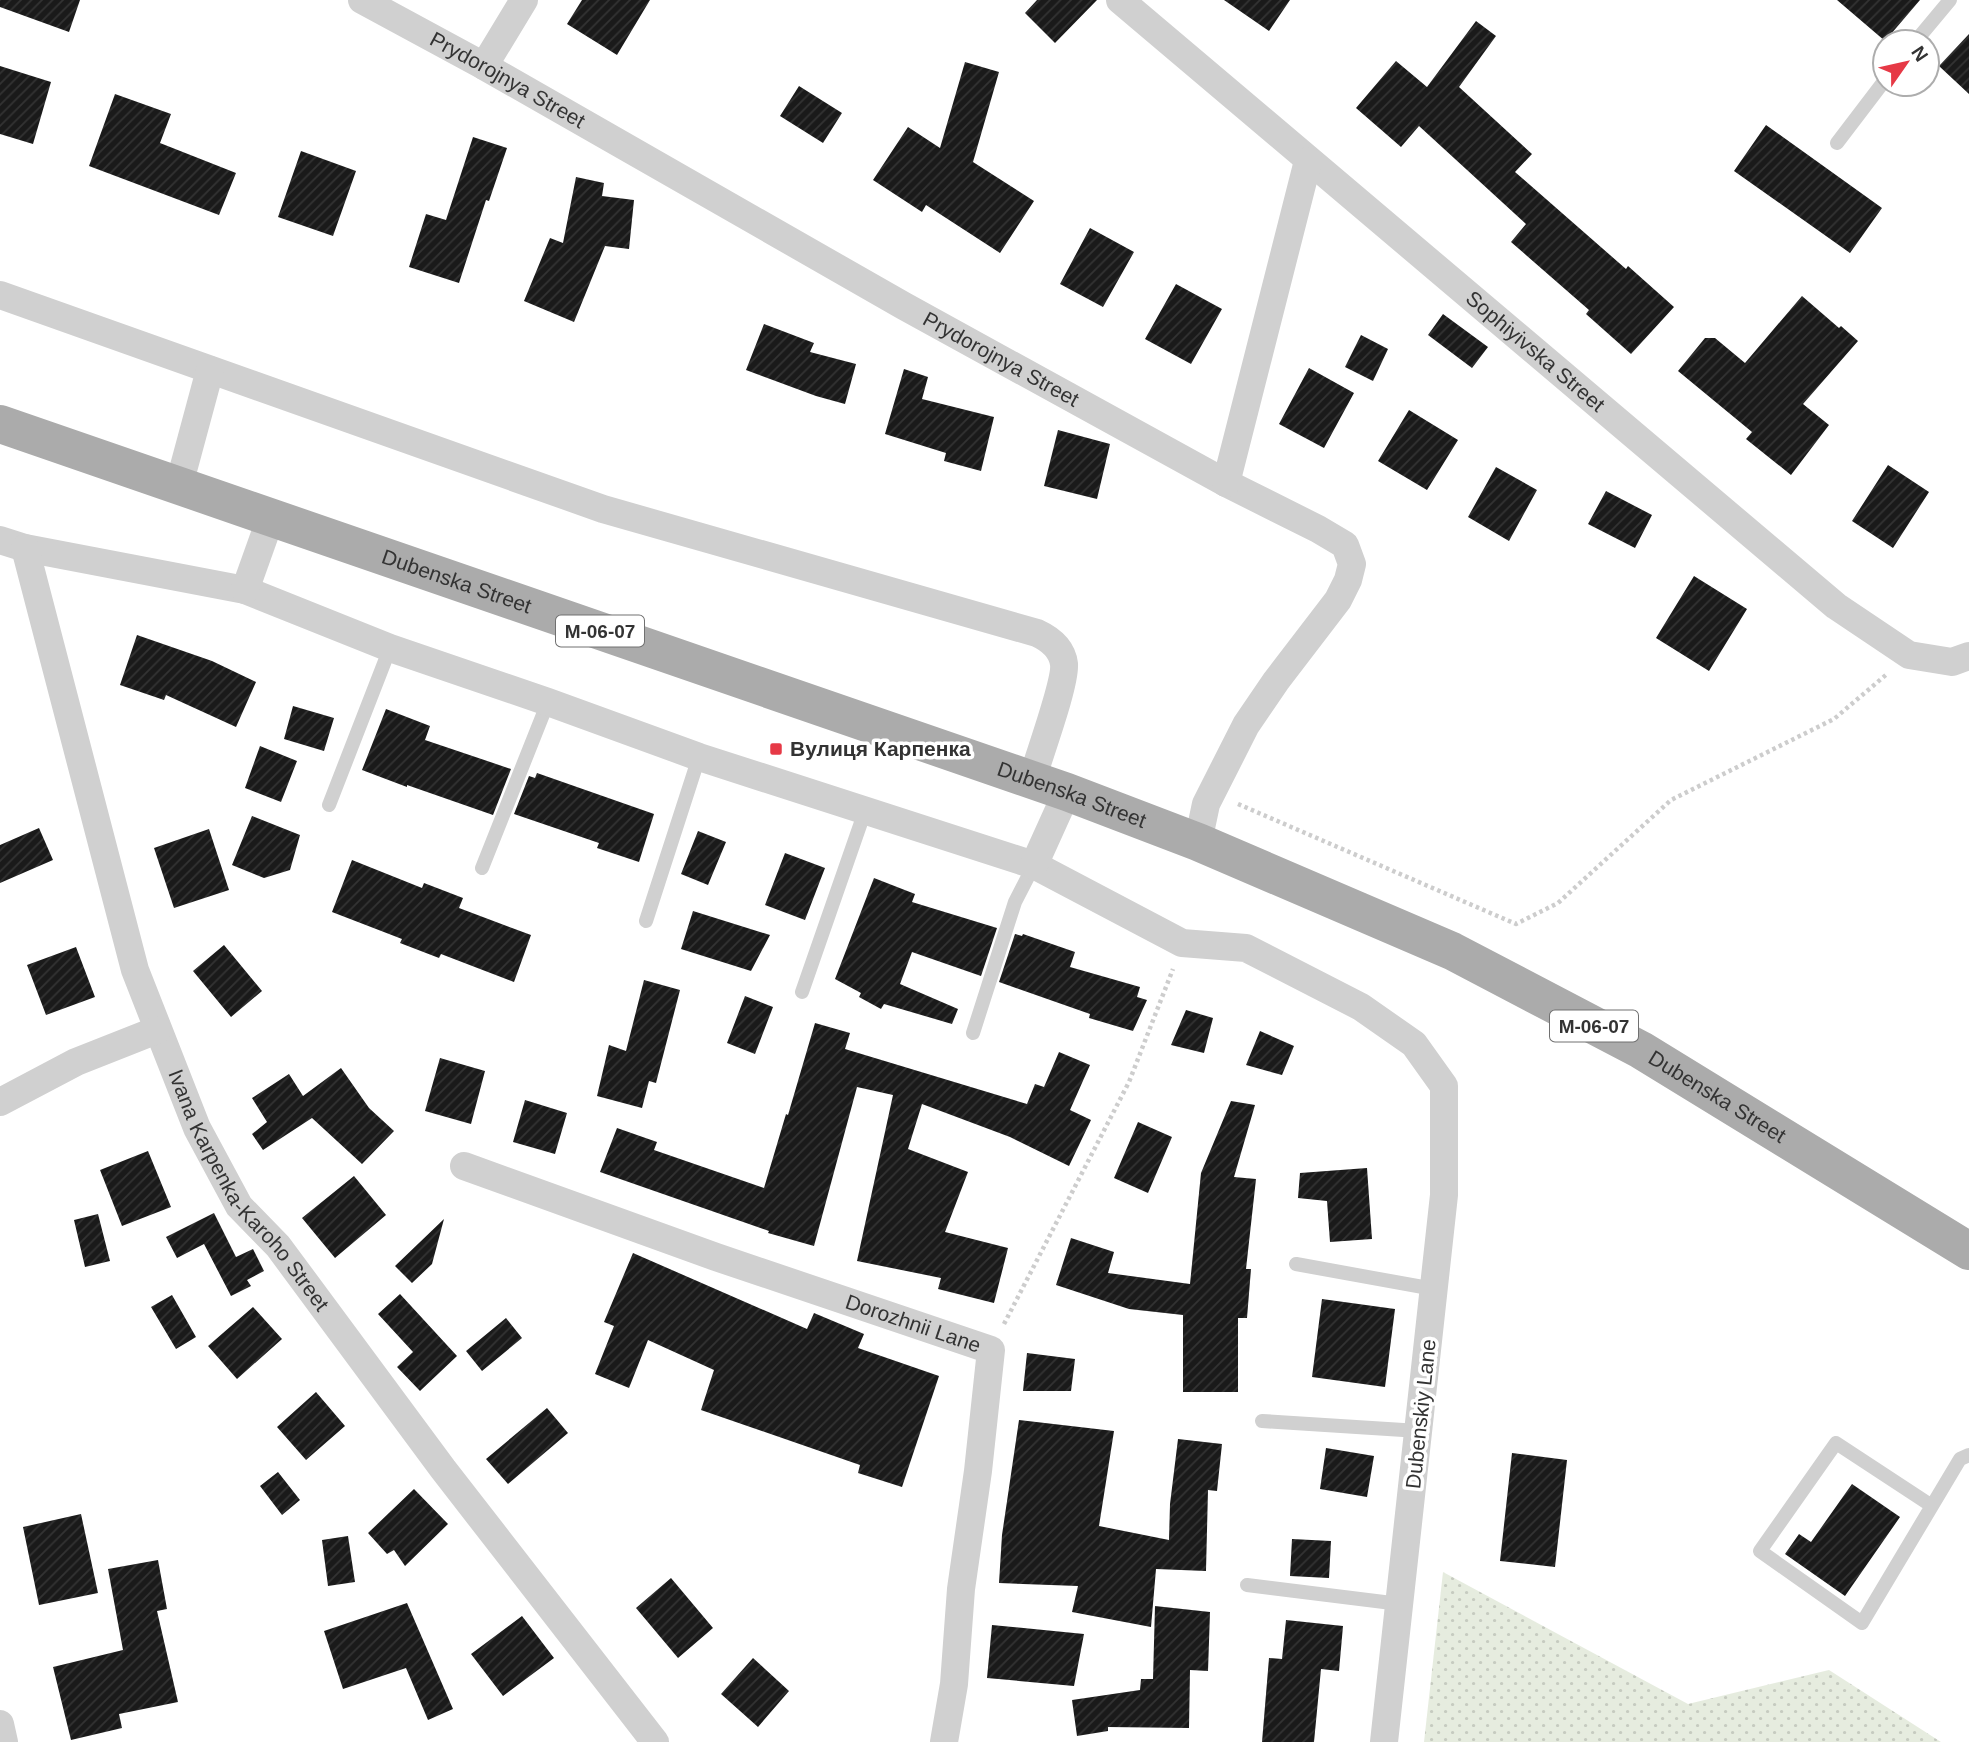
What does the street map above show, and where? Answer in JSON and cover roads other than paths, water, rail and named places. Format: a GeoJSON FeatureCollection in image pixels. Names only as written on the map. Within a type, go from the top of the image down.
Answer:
{"type":"FeatureCollection","features":[{"type":"Feature","properties":{"kind":"main road","name":"Dubenska Street"},"geometry":{"type":"LineString","coordinates":[[0,424],[1049,786],[1198,842],[1452,951],[1640,1050],[1969,1251]]}},
{"type":"Feature","properties":{"kind":"street","name":"Prydorojnya Street"},"geometry":{"type":"LineString","coordinates":[[362,0],[484,66],[904,306],[1226,483],[1345,545],[1352,564],[1348,580],[1338,600],[1246,725],[1206,804],[1198,842]]}},
{"type":"Feature","properties":{"kind":"street"},"geometry":{"type":"LineString","coordinates":[[484,66],[524,0]]}},
{"type":"Feature","properties":{"kind":"street","name":"Sophiyivska Street"},"geometry":{"type":"LineString","coordinates":[[1119,0],[1836,606],[1909,655],[1952,663],[1969,656]]}},
{"type":"Feature","properties":{"kind":"street"},"geometry":{"type":"LineString","coordinates":[[1226,483],[1308,161]]}},
{"type":"Feature","properties":{"kind":"street"},"geometry":{"type":"LineString","coordinates":[[0,295],[603,509],[1037,632],[1050,639],[1057,647],[1064,665],[1057,697],[1049,786],[1034,865],[699,757],[390,648],[246,590],[13,544]]}},
{"type":"Feature","properties":{"kind":"street"},"geometry":{"type":"LineString","coordinates":[[180,485],[210,370]]}},
{"type":"Feature","properties":{"kind":"street"},"geometry":{"type":"LineString","coordinates":[[246,590],[271,517]]}},
{"type":"Feature","properties":{"kind":"street","name":"Ivana Karpenka-Karoho Street"},"geometry":{"type":"LineString","coordinates":[[13,544],[135,970],[197,1128],[239,1206],[278,1246],[443,1469],[655,1742]]}},
{"type":"Feature","properties":{"kind":"street","name":"Dubenskiy Lane"},"geometry":{"type":"LineString","coordinates":[[1034,865],[1182,943],[1246,948],[1361,1007],[1414,1045],[1444,1086],[1444,1195],[1384,1742]]}},
{"type":"Feature","properties":{"kind":"street"},"geometry":{"type":"LineString","coordinates":[[0,1102],[76,1062],[157,1030]]}},
{"type":"Feature","properties":{"kind":"street","name":"Dorozhnii Lane"},"geometry":{"type":"LineString","coordinates":[[464,1166],[716,1258],[991,1350],[978,1471],[961,1589],[954,1684],[944,1742]]}},
{"type":"Feature","properties":{"kind":"street"},"geometry":{"type":"LineString","coordinates":[[0,1724],[4,1742]]}},
{"type":"Feature","properties":{"kind":"lane"},"geometry":{"type":"LineString","coordinates":[[1926,28],[1950,0]]}},
{"type":"Feature","properties":{"kind":"lane"},"geometry":{"type":"LineString","coordinates":[[1838,144],[1872,98]]}},
{"type":"Feature","properties":{"kind":"lane"},"geometry":{"type":"LineString","coordinates":[[329,805],[390,648]]}},
{"type":"Feature","properties":{"kind":"lane"},"geometry":{"type":"LineString","coordinates":[[482,869],[548,702]]}},
{"type":"Feature","properties":{"kind":"lane"},"geometry":{"type":"LineString","coordinates":[[646,921],[699,757]]}},
{"type":"Feature","properties":{"kind":"lane"},"geometry":{"type":"LineString","coordinates":[[802,992],[865,811]]}},
{"type":"Feature","properties":{"kind":"lane"},"geometry":{"type":"LineString","coordinates":[[973,1033],[1015,902],[1034,865]]}},
{"type":"Feature","properties":{"kind":"lane"},"geometry":{"type":"LineString","coordinates":[[1296,1264],[1434,1289]]}},
{"type":"Feature","properties":{"kind":"lane"},"geometry":{"type":"LineString","coordinates":[[1262,1421],[1419,1431]]}},
{"type":"Feature","properties":{"kind":"lane"},"geometry":{"type":"LineString","coordinates":[[1932,1506],[1836,1443],[1760,1551],[1862,1623],[1961,1459],[1969,1455]]}},
{"type":"Feature","properties":{"kind":"lane"},"geometry":{"type":"LineString","coordinates":[[1247,1585],[1400,1604]]}},
{"type":"Feature","properties":{"kind":"place","name":"Вулиця Карпенка"},"geometry":{"type":"Point","coordinates":[776,749]}}]}
